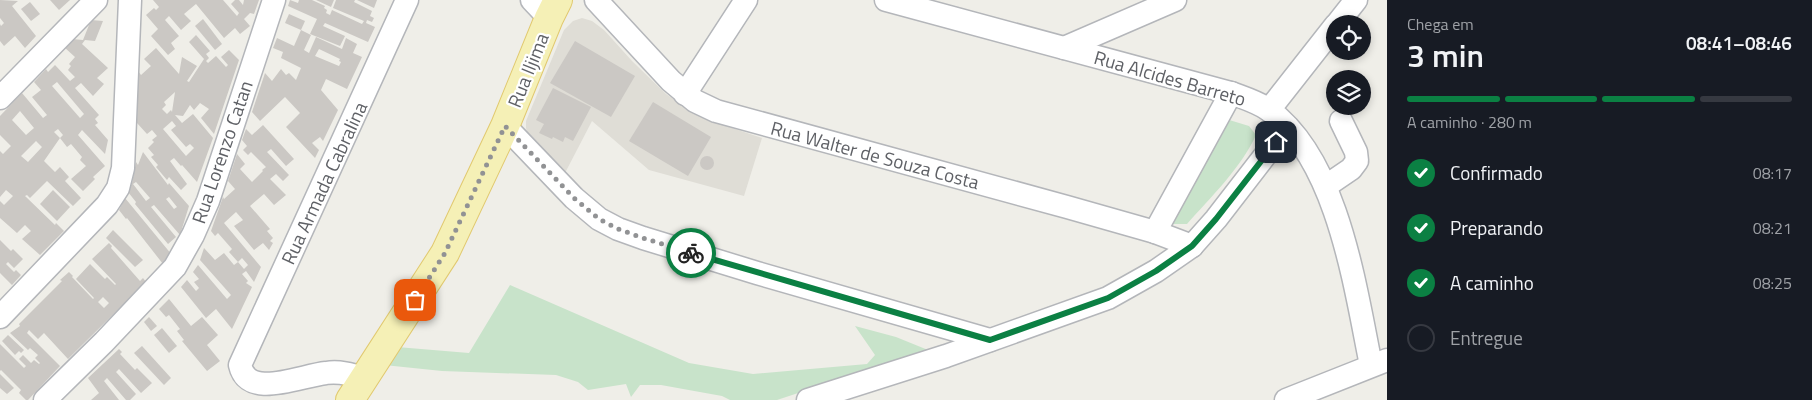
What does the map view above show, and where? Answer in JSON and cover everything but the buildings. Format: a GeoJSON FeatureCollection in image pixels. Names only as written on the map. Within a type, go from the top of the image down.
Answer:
{"type":"FeatureCollection","features":[{"type":"Feature","properties":{"kind":"main road","name":"Rua Iljima"},"geometry":{"type":"LineString","coordinates":[[357,389],[445,253],[505,126],[546,6]]}},
{"type":"Feature","properties":{"kind":"street"},"geometry":{"type":"LineString","coordinates":[[0,98],[96,0]]}},
{"type":"Feature","properties":{"kind":"street"},"geometry":{"type":"LineString","coordinates":[[4,306],[107,205],[118,188],[123,168],[130,0]]}},
{"type":"Feature","properties":{"kind":"street","name":"Rua Lorenzo Catan"},"geometry":{"type":"LineString","coordinates":[[44,400],[104,342],[175,267],[193,235],[208,201],[274,0]]}},
{"type":"Feature","properties":{"kind":"street","name":"Rua Armada Cabralina"},"geometry":{"type":"LineString","coordinates":[[357,389],[344,373],[326,373],[262,389],[251,385],[242,375],[240,365],[407,0]]}},
{"type":"Feature","properties":{"kind":"street","name":"Rua Walter de Souza Costa"},"geometry":{"type":"LineString","coordinates":[[596,0],[641,50],[685,94],[716,111],[1155,232],[1192,246]]}},
{"type":"Feature","properties":{"kind":"street"},"geometry":{"type":"LineString","coordinates":[[685,94],[746,0]]}},
{"type":"Feature","properties":{"kind":"street","name":"Rua Alcides Barreto"},"geometry":{"type":"LineString","coordinates":[[886,0],[959,8],[1064,48],[1231,93],[1270,110],[1308,153],[1326,186],[1379,363]]}},
{"type":"Feature","properties":{"kind":"street"},"geometry":{"type":"LineString","coordinates":[[1064,48],[1175,0]]}},
{"type":"Feature","properties":{"kind":"street"},"geometry":{"type":"LineString","coordinates":[[1344,15],[1356,0]]}},
{"type":"Feature","properties":{"kind":"street"},"geometry":{"type":"LineString","coordinates":[[1270,110],[1326,38]]}},
{"type":"Feature","properties":{"kind":"street"},"geometry":{"type":"LineString","coordinates":[[1155,232],[1191,163],[1231,93]]}},
{"type":"Feature","properties":{"kind":"street"},"geometry":{"type":"LineString","coordinates":[[1326,186],[1352,169],[1357,161],[1356,152],[1341,121]]}},
{"type":"Feature","properties":{"kind":"street"},"geometry":{"type":"LineString","coordinates":[[505,126],[574,198],[599,219],[618,229],[719,261],[990,340]]}},
{"type":"Feature","properties":{"kind":"street"},"geometry":{"type":"LineString","coordinates":[[808,400],[946,356],[1108,298],[1156,271],[1192,246],[1287,127]]}},
{"type":"Feature","properties":{"kind":"street"},"geometry":{"type":"LineString","coordinates":[[1286,400],[1379,363]]}},
{"type":"Feature","properties":{"kind":"shaded area"},"geometry":{"type":"Polygon","coordinates":[[[582,18],[592,21],[604,30],[666,94],[686,108],[708,120],[762,138],[744,196],[649,170],[592,121],[565,173],[528,136],[526,121],[564,30],[573,21],[582,18]]]}},
{"type":"Feature","properties":{"kind":"green space"},"geometry":{"type":"Polygon","coordinates":[[[1226,119],[1249,126],[1256,135],[1250,147],[1234,171],[1187,224],[1172,224],[1226,119]]]}},
{"type":"Feature","properties":{"kind":"green space"},"geometry":{"type":"Polygon","coordinates":[[[510,285],[689,363],[753,374],[867,364],[875,355],[855,326],[896,337],[928,350],[777,400],[730,400],[722,396],[661,385],[640,385],[631,397],[626,384],[588,390],[578,382],[556,375],[442,371],[384,365],[397,347],[469,353],[510,285]]]}},
{"type":"Feature","properties":{"kind":"way so far"},"geometry":{"type":"LineString","coordinates":[[415,300],[445,253],[505,126],[574,198],[599,219],[618,229],[691,253]]}},
{"type":"Feature","properties":{"kind":"route"},"geometry":{"type":"LineString","coordinates":[[691,253],[990,340],[1108,298],[1156,271],[1192,246],[1216,219],[1276,142]]}}]}
